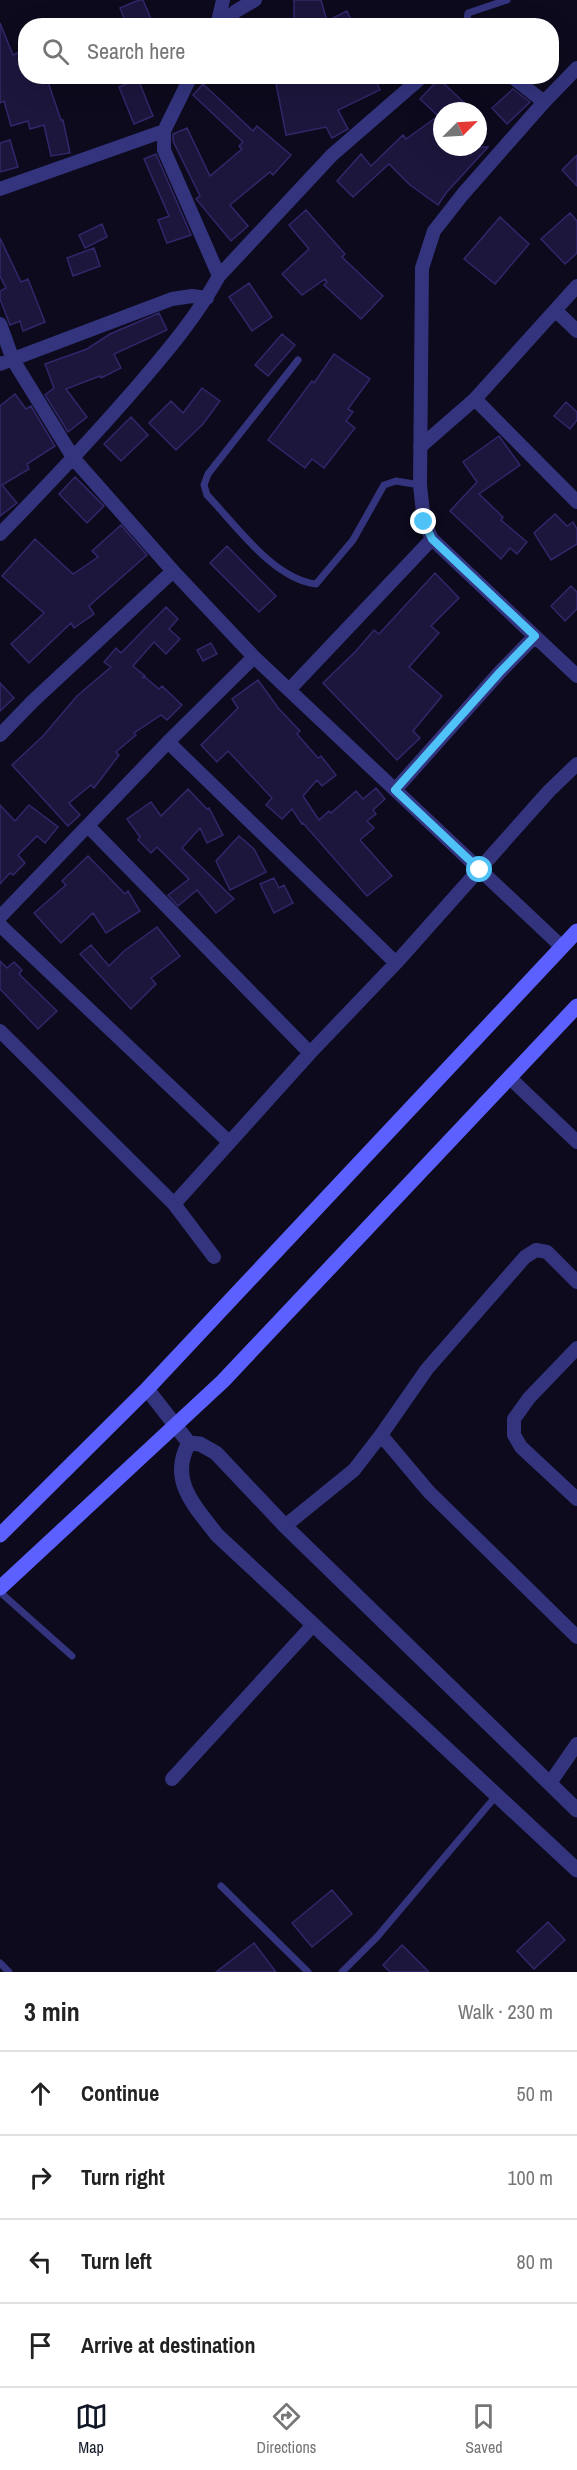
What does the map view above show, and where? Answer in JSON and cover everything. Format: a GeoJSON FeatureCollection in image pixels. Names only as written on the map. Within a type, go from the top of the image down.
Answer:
{"type":"FeatureCollection","features":[{"type":"Feature","properties":{"kind":"main road"},"geometry":{"type":"LineString","coordinates":[[0,1535],[147,1389],[577,931]]}},
{"type":"Feature","properties":{"kind":"main road"},"geometry":{"type":"LineString","coordinates":[[0,1590],[224,1381],[577,1006]]}},
{"type":"Feature","properties":{"kind":"street"},"geometry":{"type":"LineString","coordinates":[[220,18],[223,0]]}},
{"type":"Feature","properties":{"kind":"street"},"geometry":{"type":"LineString","coordinates":[[228,18],[255,0]]}},
{"type":"Feature","properties":{"kind":"street"},"geometry":{"type":"LineString","coordinates":[[577,68],[463,194],[434,231],[422,268],[420,447],[420,485],[424,522],[432,539],[577,676]]}},
{"type":"Feature","properties":{"kind":"street"},"geometry":{"type":"LineString","coordinates":[[187,84],[164,131],[164,150],[219,276]]}},
{"type":"Feature","properties":{"kind":"street"},"geometry":{"type":"LineString","coordinates":[[0,534],[74,459],[178,338],[207,298],[219,276],[332,155],[414,84]]}},
{"type":"Feature","properties":{"kind":"street"},"geometry":{"type":"LineString","coordinates":[[521,84],[544,102]]}},
{"type":"Feature","properties":{"kind":"street"},"geometry":{"type":"LineString","coordinates":[[0,189],[164,131]]}},
{"type":"Feature","properties":{"kind":"street"},"geometry":{"type":"LineString","coordinates":[[420,447],[475,399],[577,286]]}},
{"type":"Feature","properties":{"kind":"street"},"geometry":{"type":"LineString","coordinates":[[7,362],[172,299],[192,296],[207,298]]}},
{"type":"Feature","properties":{"kind":"street"},"geometry":{"type":"LineString","coordinates":[[555,310],[577,331]]}},
{"type":"Feature","properties":{"kind":"street"},"geometry":{"type":"LineString","coordinates":[[0,324],[7,362],[74,459],[173,571],[254,657],[562,948]]}},
{"type":"Feature","properties":{"kind":"street"},"geometry":{"type":"LineString","coordinates":[[475,399],[577,502]]}},
{"type":"Feature","properties":{"kind":"street"},"geometry":{"type":"LineString","coordinates":[[289,690],[432,539]]}},
{"type":"Feature","properties":{"kind":"street"},"geometry":{"type":"LineString","coordinates":[[0,735],[33,701],[173,571]]}},
{"type":"Feature","properties":{"kind":"street"},"geometry":{"type":"LineString","coordinates":[[395,790],[535,636]]}},
{"type":"Feature","properties":{"kind":"street"},"geometry":{"type":"LineString","coordinates":[[0,917],[89,827],[168,742],[254,657]]}},
{"type":"Feature","properties":{"kind":"street"},"geometry":{"type":"LineString","coordinates":[[168,742],[396,963]]}},
{"type":"Feature","properties":{"kind":"street"},"geometry":{"type":"LineString","coordinates":[[174,1204],[310,1053],[396,963],[549,791],[577,764]]}},
{"type":"Feature","properties":{"kind":"street"},"geometry":{"type":"LineString","coordinates":[[89,827],[310,1053]]}},
{"type":"Feature","properties":{"kind":"street"},"geometry":{"type":"LineString","coordinates":[[0,925],[229,1142]]}},
{"type":"Feature","properties":{"kind":"street"},"geometry":{"type":"LineString","coordinates":[[0,1031],[174,1204],[214,1257]]}},
{"type":"Feature","properties":{"kind":"street"},"geometry":{"type":"LineString","coordinates":[[510,1077],[577,1142]]}},
{"type":"Feature","properties":{"kind":"street"},"geometry":{"type":"LineString","coordinates":[[285,1526],[354,1470],[427,1369],[525,1257],[536,1250],[547,1252],[577,1282]]}},
{"type":"Feature","properties":{"kind":"street"},"geometry":{"type":"LineString","coordinates":[[575,1354],[529,1398],[514,1419],[514,1435],[521,1447],[577,1499]]}},
{"type":"Feature","properties":{"kind":"street"},"geometry":{"type":"LineString","coordinates":[[147,1389],[189,1443],[200,1444],[216,1453],[285,1526],[577,1810]]}},
{"type":"Feature","properties":{"kind":"street"},"geometry":{"type":"LineString","coordinates":[[381,1435],[429,1492],[577,1637]]}},
{"type":"Feature","properties":{"kind":"street"},"geometry":{"type":"LineString","coordinates":[[189,1443],[181,1457],[180,1470],[183,1484],[194,1504],[217,1535],[577,1870]]}},
{"type":"Feature","properties":{"kind":"street"},"geometry":{"type":"LineString","coordinates":[[172,1779],[313,1625]]}},
{"type":"Feature","properties":{"kind":"street"},"geometry":{"type":"LineString","coordinates":[[550,1783],[577,1744]]}},
{"type":"Feature","properties":{"kind":"lane"},"geometry":{"type":"LineString","coordinates":[[467,18],[468,14],[507,0]]}},
{"type":"Feature","properties":{"kind":"lane"},"geometry":{"type":"LineString","coordinates":[[298,360],[208,474],[204,485],[207,495],[255,545],[278,568],[303,582],[316,584],[353,540],[384,485],[396,481],[420,485]]}},
{"type":"Feature","properties":{"kind":"lane"},"geometry":{"type":"LineString","coordinates":[[0,1590],[72,1656]]}},
{"type":"Feature","properties":{"kind":"lane"},"geometry":{"type":"LineString","coordinates":[[342,1972],[377,1937],[496,1796]]}},
{"type":"Feature","properties":{"kind":"lane"},"geometry":{"type":"LineString","coordinates":[[221,1886],[308,1972]]}},
{"type":"Feature","properties":{"kind":"lane"},"geometry":{"type":"LineString","coordinates":[[0,1963],[9,1972]]}},
{"type":"Feature","properties":{"kind":"building"},"geometry":{"type":"Polygon","coordinates":[[[143,0],[151,18],[124,18],[120,8],[143,0]]]}},
{"type":"Feature","properties":{"kind":"building"},"geometry":{"type":"Polygon","coordinates":[[[294,0],[321,0],[326,18],[294,18],[294,0]]]}},
{"type":"Feature","properties":{"kind":"building"},"geometry":{"type":"Polygon","coordinates":[[[347,11],[350,18],[333,18],[347,11]]]}},
{"type":"Feature","properties":{"kind":"building"},"geometry":{"type":"Polygon","coordinates":[[[0,23],[13,55],[18,53],[18,84],[49,84],[61,120],[63,120],[70,153],[51,156],[44,125],[30,129],[28,121],[11,126],[4,101],[0,103],[0,23]]]}},
{"type":"Feature","properties":{"kind":"building"},"geometry":{"type":"Polygon","coordinates":[[[126,84],[140,84],[153,116],[134,124],[119,87],[126,84]]]}},
{"type":"Feature","properties":{"kind":"building"},"geometry":{"type":"Polygon","coordinates":[[[203,84],[253,131],[257,126],[291,155],[273,175],[270,172],[230,205],[248,226],[231,241],[196,199],[200,196],[173,141],[173,134],[187,128],[210,176],[242,149],[239,146],[243,142],[193,95],[203,84]]]}},
{"type":"Feature","properties":{"kind":"building"},"geometry":{"type":"Polygon","coordinates":[[[276,84],[377,84],[380,90],[338,110],[348,129],[332,138],[326,127],[286,135],[276,84]]]}},
{"type":"Feature","properties":{"kind":"building"},"geometry":{"type":"Polygon","coordinates":[[[434,84],[444,84],[463,102],[433,102],[433,111],[420,99],[434,84]]]}},
{"type":"Feature","properties":{"kind":"building"},"geometry":{"type":"Polygon","coordinates":[[[513,89],[530,102],[507,124],[492,108],[513,89]]]}},
{"type":"Feature","properties":{"kind":"building"},"geometry":{"type":"Polygon","coordinates":[[[433,120],[433,156],[480,156],[438,205],[410,185],[389,164],[353,197],[337,181],[361,154],[371,166],[403,135],[406,139],[433,120]]]}},
{"type":"Feature","properties":{"kind":"building"},"geometry":{"type":"Polygon","coordinates":[[[10,140],[18,167],[0,172],[0,143],[10,140]]]}},
{"type":"Feature","properties":{"kind":"building"},"geometry":{"type":"Polygon","coordinates":[[[156,154],[191,235],[167,243],[158,220],[169,216],[144,159],[156,154]]]}},
{"type":"Feature","properties":{"kind":"building"},"geometry":{"type":"Polygon","coordinates":[[[577,155],[577,186],[562,170],[577,155]]]}},
{"type":"Feature","properties":{"kind":"building"},"geometry":{"type":"Polygon","coordinates":[[[306,210],[345,254],[342,257],[383,296],[361,319],[324,285],[327,282],[325,279],[302,295],[282,274],[309,249],[289,225],[306,210]]]}},
{"type":"Feature","properties":{"kind":"building"},"geometry":{"type":"Polygon","coordinates":[[[570,213],[577,221],[577,253],[565,264],[541,239],[570,213]]]}},
{"type":"Feature","properties":{"kind":"building"},"geometry":{"type":"Polygon","coordinates":[[[500,217],[529,244],[495,284],[464,259],[500,217]]]}},
{"type":"Feature","properties":{"kind":"building"},"geometry":{"type":"Polygon","coordinates":[[[102,224],[107,237],[85,248],[79,235],[102,224]]]}},
{"type":"Feature","properties":{"kind":"building"},"geometry":{"type":"Polygon","coordinates":[[[0,238],[21,282],[28,279],[45,322],[23,331],[20,321],[10,325],[0,299],[0,291],[6,288],[0,276],[0,238]]]}},
{"type":"Feature","properties":{"kind":"building"},"geometry":{"type":"Polygon","coordinates":[[[94,248],[100,266],[73,276],[67,258],[94,248]]]}},
{"type":"Feature","properties":{"kind":"building"},"geometry":{"type":"Polygon","coordinates":[[[249,283],[272,317],[252,331],[229,297],[249,283]]]}},
{"type":"Feature","properties":{"kind":"building"},"geometry":{"type":"Polygon","coordinates":[[[159,313],[167,330],[114,354],[121,368],[101,378],[100,376],[66,389],[87,417],[68,432],[45,395],[54,388],[45,364],[87,349],[110,334],[159,313]]]}},
{"type":"Feature","properties":{"kind":"building"},"geometry":{"type":"Polygon","coordinates":[[[282,334],[295,345],[268,376],[255,365],[282,334]]]}},
{"type":"Feature","properties":{"kind":"building"},"geometry":{"type":"Polygon","coordinates":[[[334,354],[370,379],[348,409],[353,412],[346,421],[355,428],[324,468],[312,459],[305,468],[268,440],[334,354]]]}},
{"type":"Feature","properties":{"kind":"building"},"geometry":{"type":"Polygon","coordinates":[[[202,388],[220,401],[203,424],[176,450],[149,423],[171,401],[183,413],[202,388]]]}},
{"type":"Feature","properties":{"kind":"building"},"geometry":{"type":"Polygon","coordinates":[[[15,394],[26,409],[31,406],[55,446],[27,464],[29,469],[2,485],[17,503],[0,516],[0,406],[15,394]]]}},
{"type":"Feature","properties":{"kind":"building"},"geometry":{"type":"Polygon","coordinates":[[[566,402],[577,412],[577,420],[570,429],[554,416],[566,402]]]}},
{"type":"Feature","properties":{"kind":"building"},"geometry":{"type":"Polygon","coordinates":[[[131,417],[148,435],[121,461],[104,444],[131,417]]]}},
{"type":"Feature","properties":{"kind":"building"},"geometry":{"type":"Polygon","coordinates":[[[499,436],[520,465],[479,494],[503,517],[501,520],[527,542],[517,554],[510,548],[501,559],[450,511],[477,482],[463,462],[499,436]]]}},
{"type":"Feature","properties":{"kind":"building"},"geometry":{"type":"Polygon","coordinates":[[[75,477],[104,506],[87,523],[59,494],[75,477]]]}},
{"type":"Feature","properties":{"kind":"building"},"geometry":{"type":"Polygon","coordinates":[[[555,514],[567,526],[573,522],[577,529],[577,544],[551,560],[534,533],[555,514]]]}},
{"type":"Feature","properties":{"kind":"building"},"geometry":{"type":"Polygon","coordinates":[[[121,525],[147,555],[89,606],[94,614],[74,628],[71,623],[29,663],[11,644],[44,613],[2,576],[35,539],[73,574],[98,557],[92,551],[121,525]]]}},
{"type":"Feature","properties":{"kind":"building"},"geometry":{"type":"Polygon","coordinates":[[[227,546],[276,596],[259,612],[210,563],[227,546]]]}},
{"type":"Feature","properties":{"kind":"building"},"geometry":{"type":"Polygon","coordinates":[[[435,573],[459,598],[431,626],[439,633],[409,667],[442,696],[413,731],[420,738],[397,760],[323,683],[374,630],[379,634],[435,573]]]}},
{"type":"Feature","properties":{"kind":"building"},"geometry":{"type":"Polygon","coordinates":[[[571,586],[577,592],[577,609],[565,621],[551,606],[571,586]]]}},
{"type":"Feature","properties":{"kind":"building"},"geometry":{"type":"Polygon","coordinates":[[[166,607],[178,619],[169,629],[180,639],[166,654],[154,642],[133,666],[145,676],[142,678],[145,677],[159,689],[162,686],[182,705],[167,720],[161,715],[134,733],[136,735],[116,752],[119,755],[94,788],[91,785],[69,803],[80,815],[68,826],[12,765],[43,736],[77,696],[111,667],[104,662],[116,648],[121,653],[166,607]]]}},
{"type":"Feature","properties":{"kind":"building"},"geometry":{"type":"Polygon","coordinates":[[[211,643],[217,654],[203,661],[197,650],[211,643]]]}},
{"type":"Feature","properties":{"kind":"building"},"geometry":{"type":"Polygon","coordinates":[[[258,680],[279,709],[300,731],[297,734],[318,758],[321,756],[336,775],[322,786],[317,780],[303,796],[319,820],[329,811],[331,813],[356,791],[363,799],[376,788],[385,799],[373,810],[376,814],[367,821],[374,828],[360,840],[392,876],[367,896],[302,824],[292,809],[282,819],[266,805],[272,798],[228,751],[217,762],[201,745],[238,708],[232,699],[258,680]]]}},
{"type":"Feature","properties":{"kind":"building"},"geometry":{"type":"Polygon","coordinates":[[[0,683],[14,698],[0,711],[0,683]]]}},
{"type":"Feature","properties":{"kind":"building"},"geometry":{"type":"Polygon","coordinates":[[[188,789],[207,809],[209,808],[223,835],[207,843],[200,828],[182,848],[234,899],[216,913],[197,890],[178,906],[168,895],[189,879],[157,847],[151,853],[138,840],[140,837],[127,819],[151,802],[161,816],[188,789]]]}},
{"type":"Feature","properties":{"kind":"building"},"geometry":{"type":"Polygon","coordinates":[[[0,805],[15,821],[29,805],[58,827],[45,843],[37,836],[18,855],[25,863],[13,875],[10,873],[0,884],[0,805]]]}},
{"type":"Feature","properties":{"kind":"building"},"geometry":{"type":"Polygon","coordinates":[[[239,836],[254,849],[266,872],[230,890],[216,861],[239,836]]]}},
{"type":"Feature","properties":{"kind":"building"},"geometry":{"type":"Polygon","coordinates":[[[88,856],[125,894],[128,891],[140,911],[106,933],[93,913],[61,943],[34,913],[66,885],[62,881],[88,856]]]}},
{"type":"Feature","properties":{"kind":"building"},"geometry":{"type":"Polygon","coordinates":[[[274,878],[279,888],[284,885],[293,903],[274,913],[260,884],[274,878]]]}},
{"type":"Feature","properties":{"kind":"building"},"geometry":{"type":"Polygon","coordinates":[[[157,927],[180,956],[151,978],[156,984],[131,1009],[80,954],[91,945],[109,966],[124,951],[157,927]]]}},
{"type":"Feature","properties":{"kind":"building"},"geometry":{"type":"Polygon","coordinates":[[[0,961],[7,968],[14,962],[22,970],[19,974],[57,1011],[38,1029],[0,989],[0,961]]]}},
{"type":"Feature","properties":{"kind":"building"},"geometry":{"type":"Polygon","coordinates":[[[332,1890],[352,1914],[312,1947],[292,1923],[332,1890]]]}},
{"type":"Feature","properties":{"kind":"building"},"geometry":{"type":"Polygon","coordinates":[[[548,1922],[565,1940],[534,1969],[517,1951],[548,1922]]]}},
{"type":"Feature","properties":{"kind":"building"},"geometry":{"type":"Polygon","coordinates":[[[254,1943],[276,1972],[216,1972],[254,1943]]]}},
{"type":"Feature","properties":{"kind":"building"},"geometry":{"type":"Polygon","coordinates":[[[402,1945],[429,1972],[390,1972],[383,1965],[402,1945]]]}},
{"type":"Feature","properties":{"kind":"route"},"geometry":{"type":"LineString","coordinates":[[424,522],[432,539],[535,636],[395,790],[480,870]]}}]}
